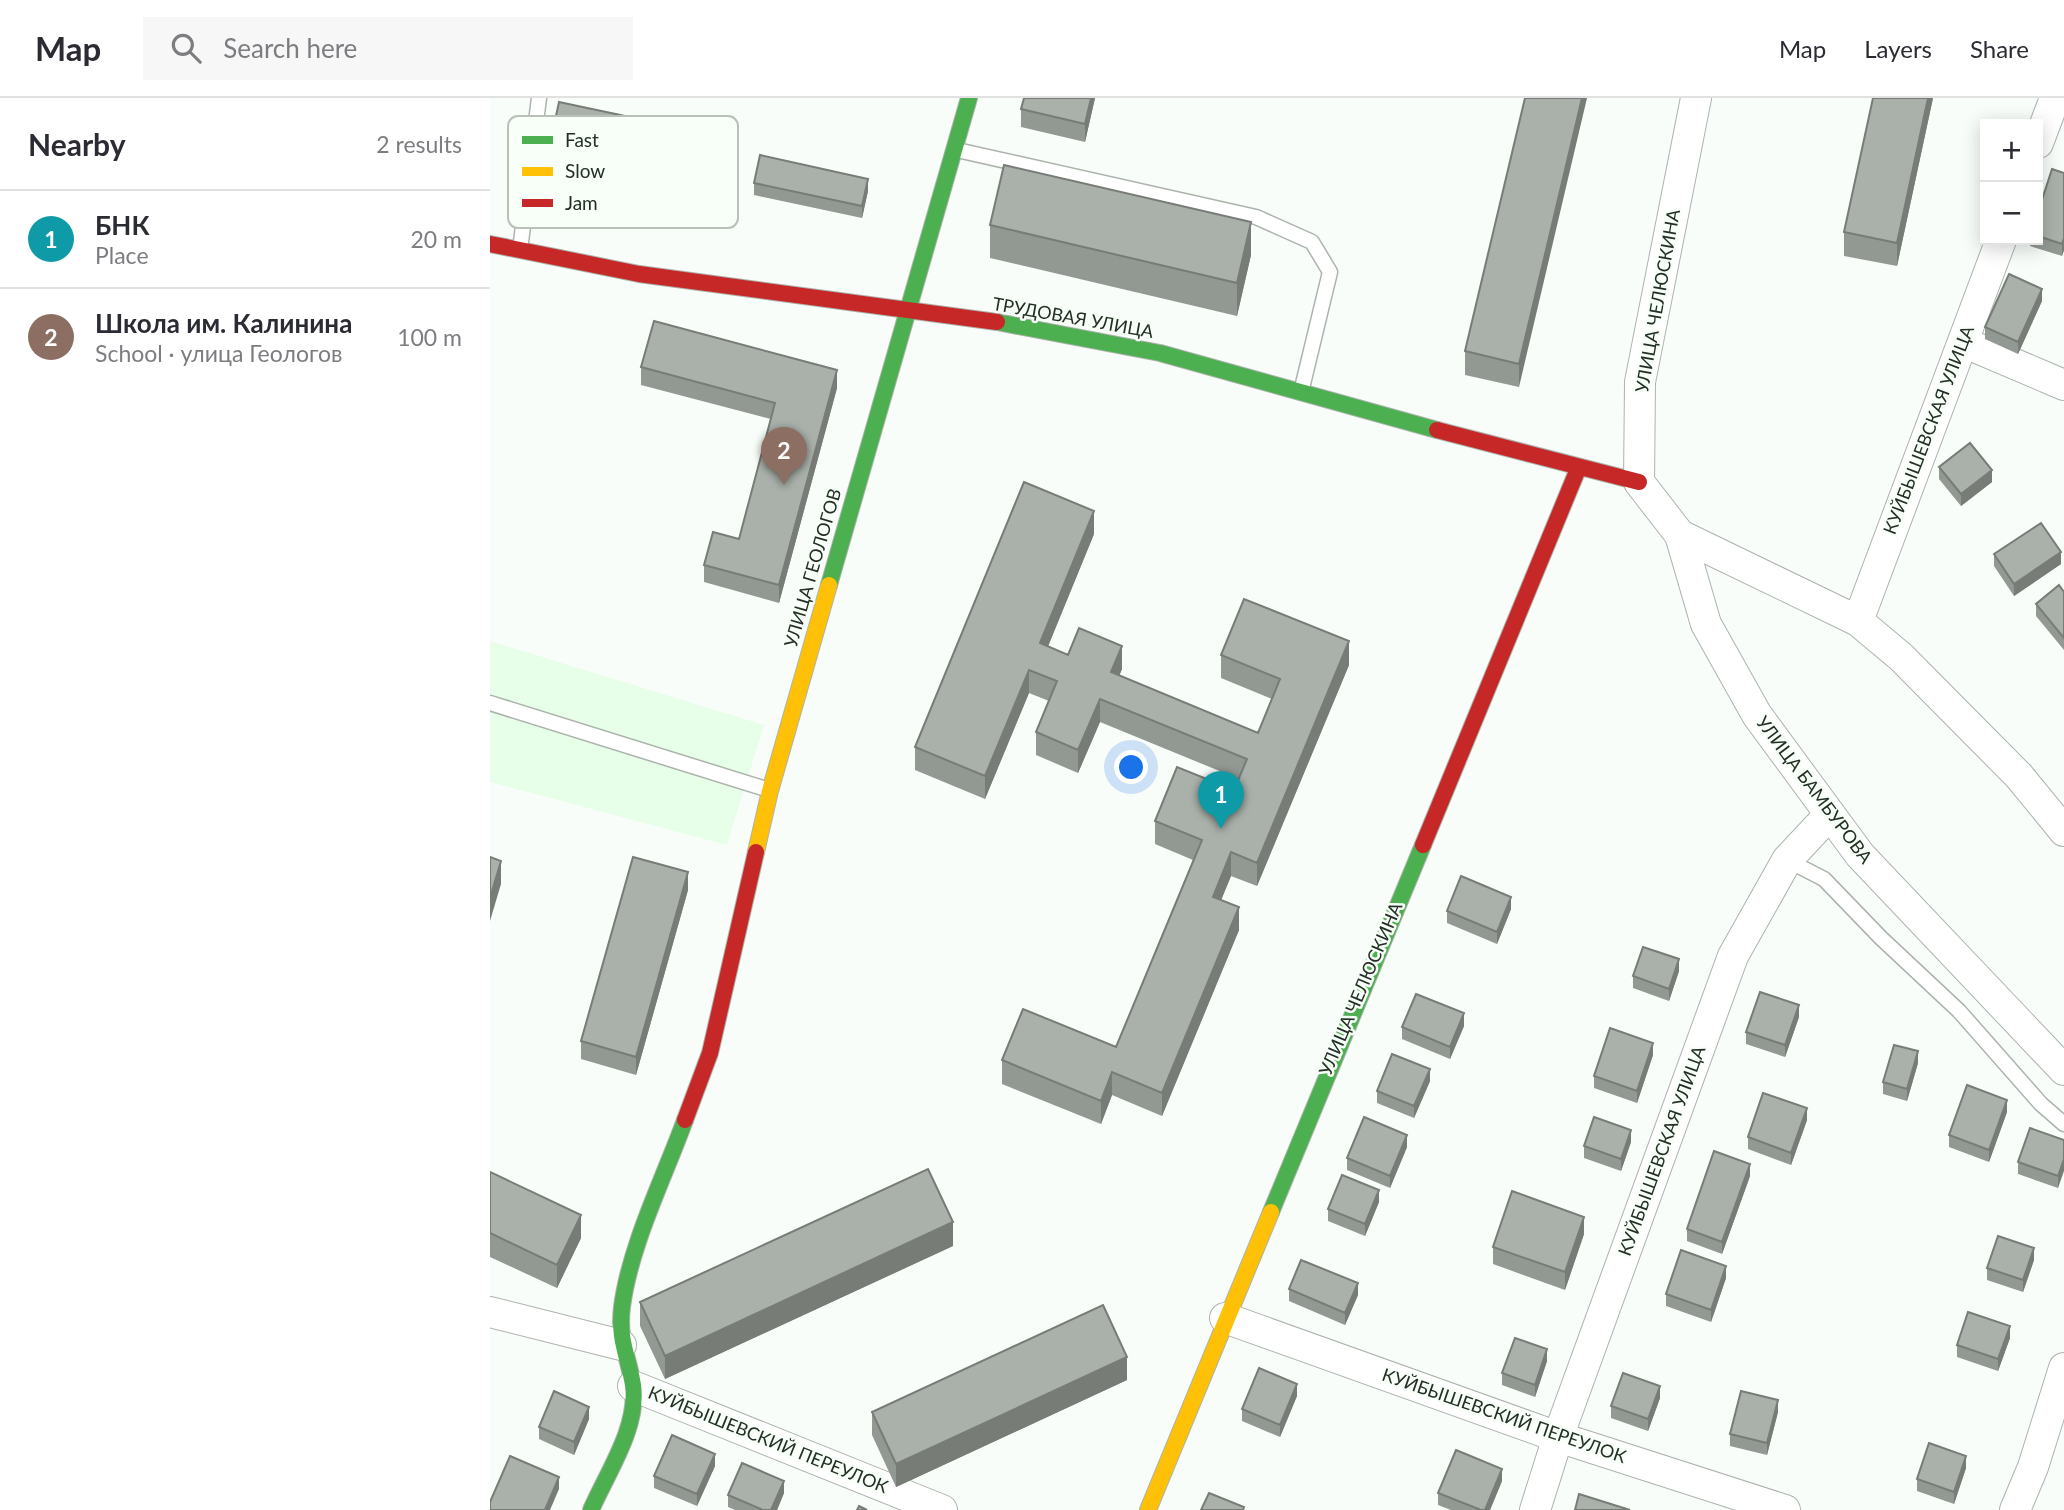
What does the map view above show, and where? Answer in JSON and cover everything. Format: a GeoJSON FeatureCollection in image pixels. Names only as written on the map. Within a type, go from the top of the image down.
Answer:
{"type":"FeatureCollection","features":[{"type":"Feature","properties":{"kind":"street","name":"УЛИЦА ГЕОЛОГОВ"},"geometry":{"type":"LineString","coordinates":[[591,1510],[632,1418],[633,1386],[621,1345],[622,1308],[629,1272],[710,1053],[770,791],[907,311],[957,150],[969,98]]}},
{"type":"Feature","properties":{"kind":"street","name":"УЛИЦА ЧЕЛЮСКИНА"},"geometry":{"type":"LineString","coordinates":[[1639,482],[1640,382],[1696,98]]}},
{"type":"Feature","properties":{"kind":"street"},"geometry":{"type":"LineString","coordinates":[[2043,130],[2055,98]]}},
{"type":"Feature","properties":{"kind":"street","name":"ТРУДОВАЯ УЛИЦА"},"geometry":{"type":"LineString","coordinates":[[490,244],[596,268],[1091,338],[1275,380],[1578,470],[1639,482]]}},
{"type":"Feature","properties":{"kind":"street","name":"КУЙБЫШЕВСКАЯ УЛИЦА"},"geometry":{"type":"LineString","coordinates":[[1858,621],[1999,245]]}},
{"type":"Feature","properties":{"kind":"street"},"geometry":{"type":"LineString","coordinates":[[1962,342],[2064,385]]}},
{"type":"Feature","properties":{"kind":"street","name":"УЛИЦА ЧЕЛЮСКИНА"},"geometry":{"type":"LineString","coordinates":[[1148,1510],[1225,1318],[1578,470]]}},
{"type":"Feature","properties":{"kind":"street"},"geometry":{"type":"LineString","coordinates":[[1639,482],[1680,535],[1858,621],[1901,657],[2019,776],[2064,831]]}},
{"type":"Feature","properties":{"kind":"street","name":"УЛИЦА БАМБУРОВА"},"geometry":{"type":"LineString","coordinates":[[1680,535],[1706,624],[1757,715],[1860,855],[2064,1070]]}},
{"type":"Feature","properties":{"kind":"street","name":"КУЙБЫШЕВСКАЯ УЛИЦА"},"geometry":{"type":"LineString","coordinates":[[1535,1510],[1558,1437],[1733,956],[1787,860],[1830,814]]}},
{"type":"Feature","properties":{"kind":"street"},"geometry":{"type":"LineString","coordinates":[[490,1312],[621,1345]]}},
{"type":"Feature","properties":{"kind":"street","name":"КУЙБЫШЕВСКИЙ ПЕРЕУЛОК"},"geometry":{"type":"LineString","coordinates":[[1225,1318],[1558,1437],[1785,1510]]}},
{"type":"Feature","properties":{"kind":"street"},"geometry":{"type":"LineString","coordinates":[[2015,1510],[2033,1467],[2064,1368]]}},
{"type":"Feature","properties":{"kind":"street","name":"КУЙБЫШЕВСКИЙ ПЕРЕУЛОК"},"geometry":{"type":"LineString","coordinates":[[633,1386],[942,1510]]}},
{"type":"Feature","properties":{"kind":"lane"},"geometry":{"type":"LineString","coordinates":[[537,116],[539,98]]}},
{"type":"Feature","properties":{"kind":"lane"},"geometry":{"type":"LineString","coordinates":[[957,150],[1256,217],[1311,242],[1330,272],[1301,389]]}},
{"type":"Feature","properties":{"kind":"lane"},"geometry":{"type":"LineString","coordinates":[[520,251],[523,228]]}},
{"type":"Feature","properties":{"kind":"lane"},"geometry":{"type":"LineString","coordinates":[[490,704],[770,791]]}},
{"type":"Feature","properties":{"kind":"lane"},"geometry":{"type":"LineString","coordinates":[[1787,860],[1824,879],[1881,938],[1959,1011],[2041,1104],[2064,1124]]}},
{"type":"Feature","properties":{"kind":"shaded area"},"geometry":{"type":"Polygon","coordinates":[[[490,641],[764,725],[727,845],[490,782],[490,641]]]}},
{"type":"Feature","properties":{"kind":"building"},"geometry":{"type":"Polygon","coordinates":[[[1024,98],[1091,98],[1085,124],[1021,109],[1024,98]]]}},
{"type":"Feature","properties":{"kind":"building"},"geometry":{"type":"Polygon","coordinates":[[[1525,98],[1582,98],[1519,364],[1465,351],[1525,98]]]}},
{"type":"Feature","properties":{"kind":"building"},"geometry":{"type":"Polygon","coordinates":[[[1873,98],[1928,98],[1897,243],[1844,232],[1873,98]]]}},
{"type":"Feature","properties":{"kind":"building"},"geometry":{"type":"Polygon","coordinates":[[[559,102],[625,116],[556,116],[559,102]]]}},
{"type":"Feature","properties":{"kind":"building"},"geometry":{"type":"Polygon","coordinates":[[[760,155],[868,179],[862,206],[754,183],[760,155]]]}},
{"type":"Feature","properties":{"kind":"building"},"geometry":{"type":"Polygon","coordinates":[[[1004,165],[1251,222],[1237,283],[990,225],[1004,165]]]}},
{"type":"Feature","properties":{"kind":"building"},"geometry":{"type":"Polygon","coordinates":[[[2052,169],[2064,173],[2062,244],[2043,238],[2043,197],[2052,169]]]}},
{"type":"Feature","properties":{"kind":"building"},"geometry":{"type":"Polygon","coordinates":[[[2009,274],[2042,289],[2018,342],[1985,327],[2009,274]]]}},
{"type":"Feature","properties":{"kind":"building"},"geometry":{"type":"Polygon","coordinates":[[[654,321],[837,370],[779,585],[704,565],[713,532],[739,539],[775,403],[641,367],[654,321]]]}},
{"type":"Feature","properties":{"kind":"building"},"geometry":{"type":"Polygon","coordinates":[[[1970,443],[1992,470],[1961,494],[1939,467],[1970,443]]]}},
{"type":"Feature","properties":{"kind":"building"},"geometry":{"type":"Polygon","coordinates":[[[1024,482],[1094,511],[1040,643],[1068,655],[1079,628],[1122,646],[1111,672],[1258,733],[1280,679],[1221,655],[1244,599],[1349,641],[1257,863],[1231,852],[1213,897],[1239,907],[1162,1093],[1112,1072],[1101,1101],[1002,1060],[1023,1009],[1116,1047],[1202,840],[1155,821],[1177,767],[1234,790],[1247,759],[1100,699],[1078,750],[1036,732],[1057,681],[1029,670],[985,776],[915,747],[1024,482]]]}},
{"type":"Feature","properties":{"kind":"building"},"geometry":{"type":"Polygon","coordinates":[[[2041,523],[2061,552],[2014,584],[1994,554],[2041,523]]]}},
{"type":"Feature","properties":{"kind":"building"},"geometry":{"type":"Polygon","coordinates":[[[2059,585],[2064,592],[2064,638],[2036,604],[2059,585]]]}},
{"type":"Feature","properties":{"kind":"building"},"geometry":{"type":"Polygon","coordinates":[[[490,857],[501,861],[490,898],[490,857]]]}},
{"type":"Feature","properties":{"kind":"building"},"geometry":{"type":"Polygon","coordinates":[[[633,857],[688,872],[636,1057],[581,1041],[633,857]]]}},
{"type":"Feature","properties":{"kind":"building"},"geometry":{"type":"Polygon","coordinates":[[[1461,876],[1511,897],[1497,932],[1447,911],[1461,876]]]}},
{"type":"Feature","properties":{"kind":"building"},"geometry":{"type":"Polygon","coordinates":[[[1643,947],[1679,959],[1669,989],[1633,976],[1643,947]]]}},
{"type":"Feature","properties":{"kind":"building"},"geometry":{"type":"Polygon","coordinates":[[[1760,992],[1799,1005],[1785,1045],[1746,1032],[1760,992]]]}},
{"type":"Feature","properties":{"kind":"building"},"geometry":{"type":"Polygon","coordinates":[[[1416,994],[1464,1013],[1450,1047],[1402,1027],[1416,994]]]}},
{"type":"Feature","properties":{"kind":"building"},"geometry":{"type":"Polygon","coordinates":[[[1610,1028],[1653,1043],[1637,1091],[1594,1076],[1610,1028]]]}},
{"type":"Feature","properties":{"kind":"building"},"geometry":{"type":"Polygon","coordinates":[[[1894,1045],[1918,1051],[1907,1089],[1883,1082],[1894,1045]]]}},
{"type":"Feature","properties":{"kind":"building"},"geometry":{"type":"Polygon","coordinates":[[[1392,1054],[1430,1069],[1414,1106],[1377,1091],[1392,1054]]]}},
{"type":"Feature","properties":{"kind":"building"},"geometry":{"type":"Polygon","coordinates":[[[1967,1085],[2007,1100],[1989,1150],[1949,1135],[1967,1085]]]}},
{"type":"Feature","properties":{"kind":"building"},"geometry":{"type":"Polygon","coordinates":[[[1763,1093],[1807,1108],[1791,1153],[1748,1137],[1763,1093]]]}},
{"type":"Feature","properties":{"kind":"building"},"geometry":{"type":"Polygon","coordinates":[[[1364,1117],[1407,1135],[1390,1176],[1347,1158],[1364,1117]]]}},
{"type":"Feature","properties":{"kind":"building"},"geometry":{"type":"Polygon","coordinates":[[[1594,1117],[1631,1130],[1621,1159],[1584,1146],[1594,1117]]]}},
{"type":"Feature","properties":{"kind":"building"},"geometry":{"type":"Polygon","coordinates":[[[2030,1128],[2064,1140],[2064,1159],[2058,1176],[2018,1162],[2030,1128]]]}},
{"type":"Feature","properties":{"kind":"building"},"geometry":{"type":"Polygon","coordinates":[[[1714,1151],[1750,1164],[1722,1242],[1687,1229],[1714,1151]]]}},
{"type":"Feature","properties":{"kind":"building"},"geometry":{"type":"Polygon","coordinates":[[[928,1169],[953,1222],[665,1356],[640,1302],[928,1169]]]}},
{"type":"Feature","properties":{"kind":"building"},"geometry":{"type":"Polygon","coordinates":[[[490,1172],[581,1215],[557,1265],[490,1233],[490,1172]]]}},
{"type":"Feature","properties":{"kind":"building"},"geometry":{"type":"Polygon","coordinates":[[[1342,1175],[1379,1190],[1365,1224],[1328,1209],[1342,1175]]]}},
{"type":"Feature","properties":{"kind":"building"},"geometry":{"type":"Polygon","coordinates":[[[1512,1191],[1584,1217],[1565,1272],[1493,1247],[1512,1191]]]}},
{"type":"Feature","properties":{"kind":"building"},"geometry":{"type":"Polygon","coordinates":[[[1998,1236],[2034,1248],[2023,1280],[1987,1268],[1998,1236]]]}},
{"type":"Feature","properties":{"kind":"building"},"geometry":{"type":"Polygon","coordinates":[[[1681,1250],[1726,1266],[1711,1310],[1666,1294],[1681,1250]]]}},
{"type":"Feature","properties":{"kind":"building"},"geometry":{"type":"Polygon","coordinates":[[[1301,1260],[1358,1283],[1345,1313],[1289,1289],[1301,1260]]]}},
{"type":"Feature","properties":{"kind":"building"},"geometry":{"type":"Polygon","coordinates":[[[1103,1305],[1127,1357],[896,1464],[872,1412],[1103,1305]]]}},
{"type":"Feature","properties":{"kind":"building"},"geometry":{"type":"Polygon","coordinates":[[[1968,1312],[2010,1326],[1998,1359],[1957,1345],[1968,1312]]]}},
{"type":"Feature","properties":{"kind":"building"},"geometry":{"type":"Polygon","coordinates":[[[1515,1338],[1547,1349],[1535,1385],[1502,1373],[1515,1338]]]}},
{"type":"Feature","properties":{"kind":"building"},"geometry":{"type":"Polygon","coordinates":[[[1259,1368],[1297,1384],[1280,1425],[1242,1409],[1259,1368]]]}},
{"type":"Feature","properties":{"kind":"building"},"geometry":{"type":"Polygon","coordinates":[[[1623,1373],[1660,1386],[1648,1419],[1611,1406],[1623,1373]]]}},
{"type":"Feature","properties":{"kind":"building"},"geometry":{"type":"Polygon","coordinates":[[[554,1391],[589,1407],[574,1442],[539,1427],[554,1391]]]}},
{"type":"Feature","properties":{"kind":"building"},"geometry":{"type":"Polygon","coordinates":[[[1741,1391],[1778,1400],[1767,1443],[1730,1434],[1741,1391]]]}},
{"type":"Feature","properties":{"kind":"building"},"geometry":{"type":"Polygon","coordinates":[[[672,1435],[715,1454],[697,1494],[654,1476],[672,1435]]]}},
{"type":"Feature","properties":{"kind":"building"},"geometry":{"type":"Polygon","coordinates":[[[1929,1443],[1966,1456],[1954,1492],[1917,1479],[1929,1443]]]}},
{"type":"Feature","properties":{"kind":"building"},"geometry":{"type":"Polygon","coordinates":[[[1456,1450],[1502,1469],[1485,1510],[1438,1493],[1456,1450]]]}},
{"type":"Feature","properties":{"kind":"building"},"geometry":{"type":"Polygon","coordinates":[[[510,1456],[559,1477],[545,1510],[490,1510],[490,1502],[510,1456]]]}},
{"type":"Feature","properties":{"kind":"building"},"geometry":{"type":"Polygon","coordinates":[[[742,1463],[784,1481],[771,1510],[763,1510],[728,1495],[742,1463]]]}},
{"type":"Feature","properties":{"kind":"building"},"geometry":{"type":"Polygon","coordinates":[[[1209,1493],[1244,1507],[1243,1510],[1201,1510],[1209,1493]]]}},
{"type":"Feature","properties":{"kind":"building"},"geometry":{"type":"Polygon","coordinates":[[[1579,1494],[1630,1510],[1575,1510],[1579,1494]]]}},
{"type":"Feature","properties":{"kind":"traffic: fast"},"geometry":{"type":"LineString","coordinates":[[829,585],[969,98]]}},
{"type":"Feature","properties":{"kind":"traffic: fast"},"geometry":{"type":"LineString","coordinates":[[997,322],[1160,353],[1437,430]]}},
{"type":"Feature","properties":{"kind":"traffic: fast"},"geometry":{"type":"LineString","coordinates":[[1271,1212],[1423,845]]}},
{"type":"Feature","properties":{"kind":"traffic: fast"},"geometry":{"type":"LineString","coordinates":[[591,1510],[627,1433],[634,1401],[621,1329],[626,1284],[640,1236],[685,1120]]}},
{"type":"Feature","properties":{"kind":"traffic: slow"},"geometry":{"type":"LineString","coordinates":[[756,852],[770,791],[829,585]]}},
{"type":"Feature","properties":{"kind":"traffic: slow"},"geometry":{"type":"LineString","coordinates":[[1148,1510],[1271,1212]]}},
{"type":"Feature","properties":{"kind":"traffic: jam"},"geometry":{"type":"LineString","coordinates":[[490,244],[639,274],[997,322]]}},
{"type":"Feature","properties":{"kind":"traffic: jam"},"geometry":{"type":"LineString","coordinates":[[1437,430],[1639,482]]}},
{"type":"Feature","properties":{"kind":"traffic: jam"},"geometry":{"type":"LineString","coordinates":[[1423,845],[1578,469]]}},
{"type":"Feature","properties":{"kind":"traffic: jam"},"geometry":{"type":"LineString","coordinates":[[685,1120],[710,1053],[756,852]]}},
{"type":"Feature","properties":{"kind":"place","name":"Школа им. Калинина"},"geometry":{"type":"Point","coordinates":[784,485]}},
{"type":"Feature","properties":{"kind":"place","name":"БНК"},"geometry":{"type":"Point","coordinates":[1221,829]}}]}
